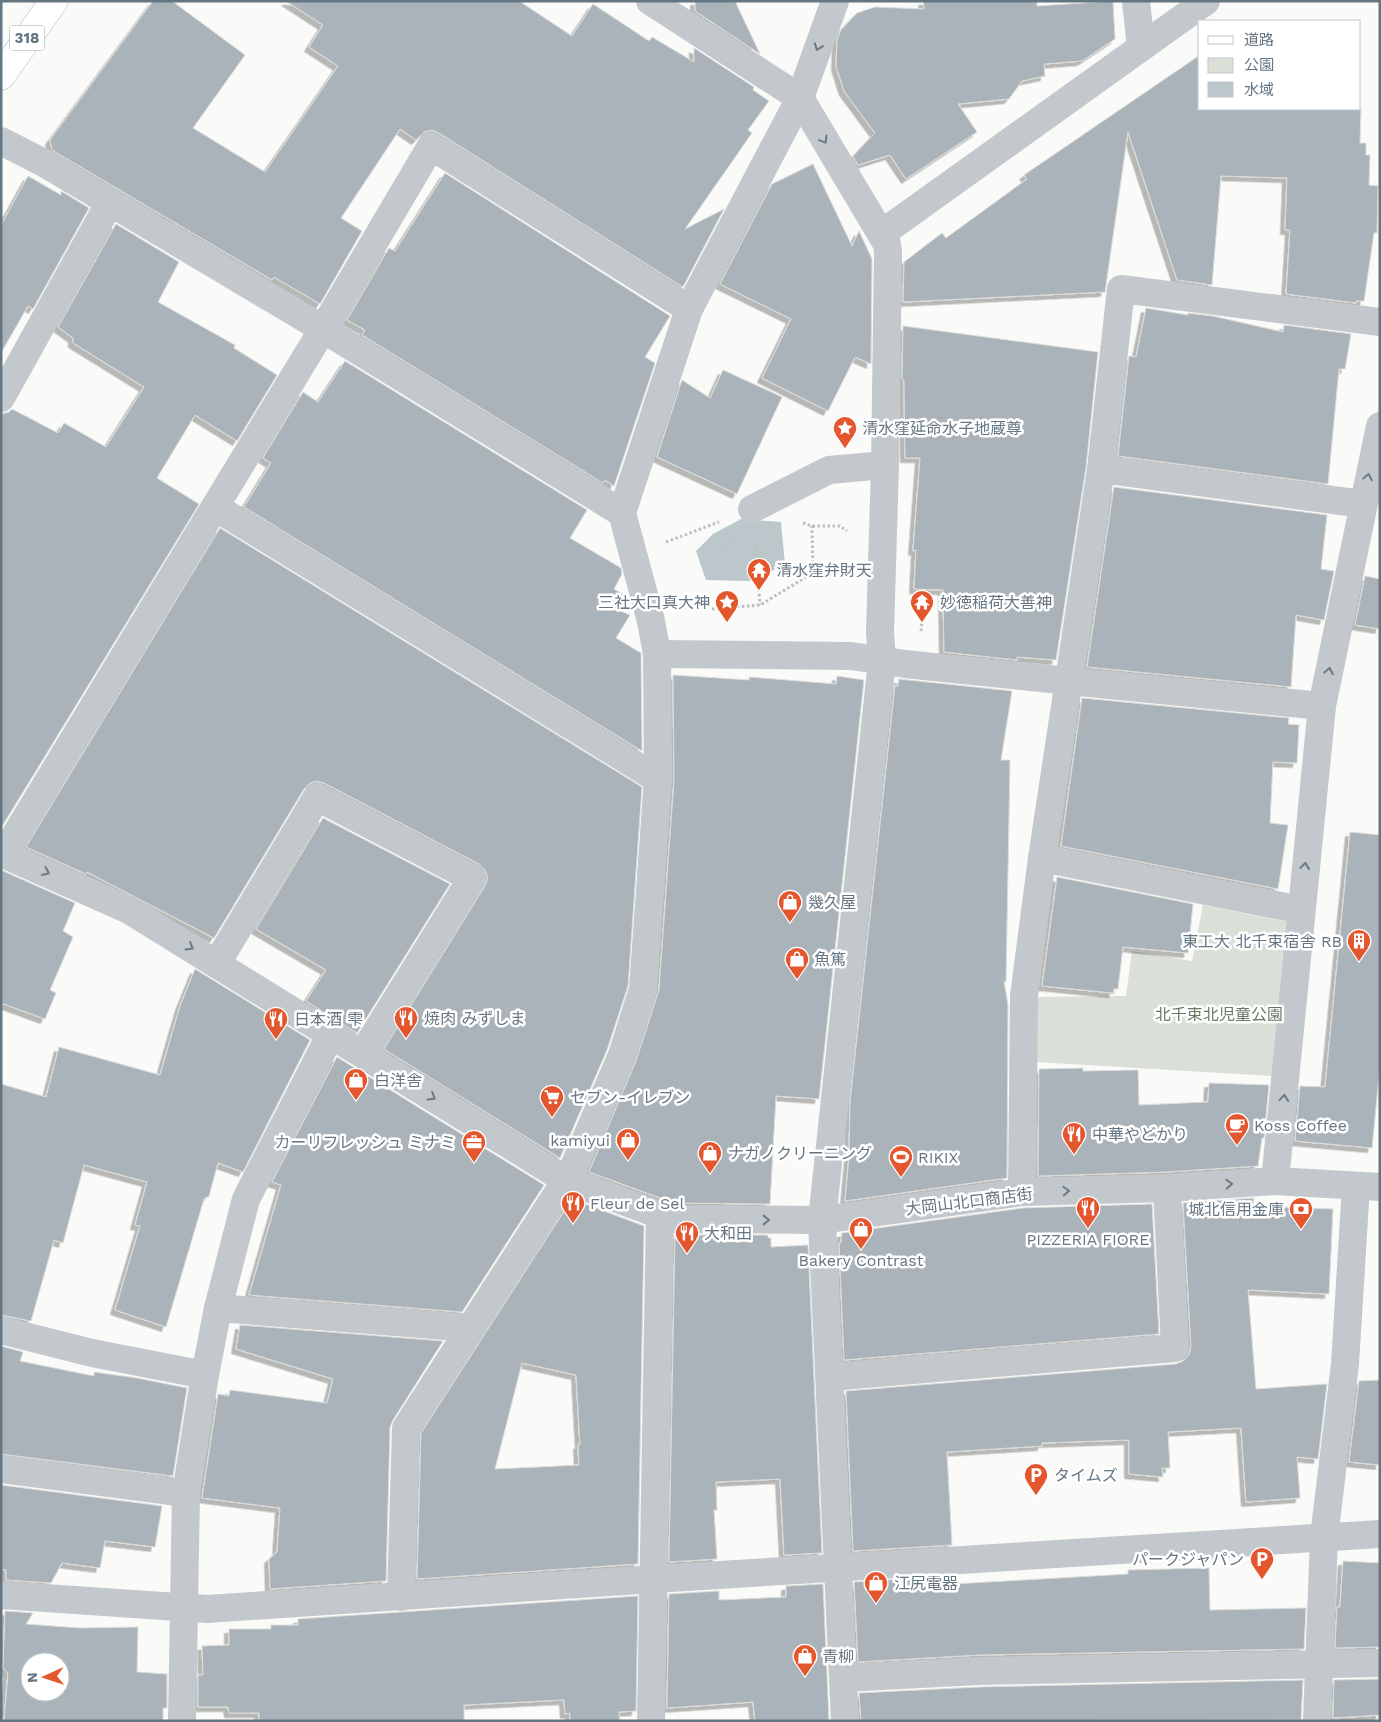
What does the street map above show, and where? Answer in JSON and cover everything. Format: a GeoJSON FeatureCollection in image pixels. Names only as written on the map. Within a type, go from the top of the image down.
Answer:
{"type":"FeatureCollection","features":[{"type":"Feature","properties":{"kind":"main road","name":"318"},"geometry":{"type":"LineString","coordinates":[[1,76],[54,1]]}},
{"type":"Feature","properties":{"kind":"street"},"geometry":{"type":"LineString","coordinates":[[650,1],[800,98],[888,244],[885,465],[880,632],[882,661],[822,1220],[845,1721]]}},
{"type":"Feature","properties":{"kind":"street"},"geometry":{"type":"LineString","coordinates":[[401,1597],[406,1428],[575,1164],[622,1055],[643,989],[658,779],[657,654],[651,621],[622,513],[688,309],[800,98],[834,1]]}},
{"type":"Feature","properties":{"kind":"street"},"geometry":{"type":"LineString","coordinates":[[1136,1],[1140,48]]}},
{"type":"Feature","properties":{"kind":"street"},"geometry":{"type":"LineString","coordinates":[[881,234],[1206,1]]}},
{"type":"Feature","properties":{"kind":"street"},"geometry":{"type":"LineString","coordinates":[[1,141],[44,163],[323,329],[622,513]]}},
{"type":"Feature","properties":{"kind":"street"},"geometry":{"type":"LineString","coordinates":[[2,853],[215,507],[431,146],[688,309]]}},
{"type":"Feature","properties":{"kind":"street"},"geometry":{"type":"LineString","coordinates":[[1,398],[110,202]]}},
{"type":"Feature","properties":{"kind":"street"},"geometry":{"type":"LineString","coordinates":[[1022,1192],[1024,996],[1042,858],[1101,469],[1121,289],[1380,322]]}},
{"type":"Feature","properties":{"kind":"street"},"geometry":{"type":"LineString","coordinates":[[1275,1181],[1322,706],[1380,426]]}},
{"type":"Feature","properties":{"kind":"street"},"geometry":{"type":"LineString","coordinates":[[753,522],[829,470],[885,465]]}},
{"type":"Feature","properties":{"kind":"street"},"geometry":{"type":"LineString","coordinates":[[1101,469],[1363,504]]}},
{"type":"Feature","properties":{"kind":"street"},"geometry":{"type":"LineString","coordinates":[[215,507],[658,779]]}},
{"type":"Feature","properties":{"kind":"street"},"geometry":{"type":"LineString","coordinates":[[657,654],[851,656],[1070,681],[1322,706]]}},
{"type":"Feature","properties":{"kind":"street"},"geometry":{"type":"LineString","coordinates":[[217,963],[317,797],[472,878],[363,1053]]}},
{"type":"Feature","properties":{"kind":"street","name":"大岡山北口商店街"},"geometry":{"type":"LineString","coordinates":[[2,853],[130,910],[566,1180],[671,1219],[822,1220],[1022,1192],[1167,1188],[1275,1181],[1368,1187]]}},
{"type":"Feature","properties":{"kind":"street"},"geometry":{"type":"LineString","coordinates":[[1042,858],[1301,910]]}},
{"type":"Feature","properties":{"kind":"street"},"geometry":{"type":"LineString","coordinates":[[182,1721],[186,1493],[218,1308],[246,1199],[331,1034]]}},
{"type":"Feature","properties":{"kind":"street"},"geometry":{"type":"LineString","coordinates":[[1317,1721],[1324,1537],[1368,1187]]}},
{"type":"Feature","properties":{"kind":"street"},"geometry":{"type":"LineString","coordinates":[[830,1377],[1175,1348],[1167,1188]]}},
{"type":"Feature","properties":{"kind":"street"},"geometry":{"type":"LineString","coordinates":[[651,1721],[660,1214]]}},
{"type":"Feature","properties":{"kind":"street"},"geometry":{"type":"LineString","coordinates":[[218,1308],[471,1328]]}},
{"type":"Feature","properties":{"kind":"street"},"geometry":{"type":"LineString","coordinates":[[1,1330],[92,1353],[205,1375]]}},
{"type":"Feature","properties":{"kind":"street"},"geometry":{"type":"LineString","coordinates":[[1,1469],[186,1493]]}},
{"type":"Feature","properties":{"kind":"street"},"geometry":{"type":"LineString","coordinates":[[1,1595],[207,1609],[1380,1534]]}},
{"type":"Feature","properties":{"kind":"street"},"geometry":{"type":"LineString","coordinates":[[843,1678],[979,1671],[1380,1663]]}},
{"type":"Feature","properties":{"kind":"path"},"geometry":{"type":"LineString","coordinates":[[753,522],[760,605]]}},
{"type":"Feature","properties":{"kind":"path"},"geometry":{"type":"LineString","coordinates":[[712,609],[760,605],[814,573],[812,526]]}},
{"type":"Feature","properties":{"kind":"green space","name":"北千束北児童公園"},"geometry":{"type":"Polygon","coordinates":[[[1203,905],[1287,922],[1272,1076],[1036,1062],[1035,997],[1126,996],[1132,951],[1192,961],[1203,905]]]}},
{"type":"Feature","properties":{"kind":"water"},"geometry":{"type":"Polygon","coordinates":[[[741,519],[781,522],[785,565],[749,581],[706,580],[696,551],[713,534],[741,519]]]}},
{"type":"Feature","properties":{"kind":"building"},"geometry":{"type":"Polygon","coordinates":[[[153,1],[172,1],[245,55],[193,128],[265,172],[338,66],[309,47],[323,25],[286,1],[519,1],[572,36],[593,4],[649,41],[652,37],[694,62],[694,48],[754,87],[753,90],[769,101],[748,130],[752,133],[685,229],[724,209],[683,287],[439,133],[432,130],[424,132],[416,140],[400,129],[341,218],[362,231],[320,304],[274,277],[272,280],[52,150],[50,140],[153,1]]]}},
{"type":"Feature","properties":{"kind":"building"},"geometry":{"type":"Polygon","coordinates":[[[695,1],[735,1],[760,54],[695,11],[695,1]]]}},
{"type":"Feature","properties":{"kind":"building"},"geometry":{"type":"Polygon","coordinates":[[[923,1],[1037,1],[1037,6],[1113,1],[1115,39],[1082,61],[1044,64],[1045,76],[1022,81],[1009,99],[958,104],[977,132],[906,179],[890,155],[858,165],[853,156],[875,133],[844,91],[836,66],[837,40],[841,30],[857,13],[875,7],[924,9],[923,1]]]}},
{"type":"Feature","properties":{"kind":"building"},"geometry":{"type":"Polygon","coordinates":[[[1198,56],[1198,110],[1361,110],[1360,143],[1366,143],[1366,155],[1370,155],[1369,185],[1378,186],[1377,233],[1374,233],[1364,301],[1356,301],[1356,303],[1286,294],[1290,230],[1285,230],[1287,178],[1221,176],[1212,285],[1177,280],[1128,132],[1105,292],[903,302],[904,262],[942,233],[946,238],[1027,179],[1024,175],[1198,56]]]}},
{"type":"Feature","properties":{"kind":"building"},"geometry":{"type":"Polygon","coordinates":[[[813,164],[852,246],[859,231],[872,259],[871,364],[855,357],[828,411],[762,378],[791,319],[720,284],[772,184],[813,164]]]}},
{"type":"Feature","properties":{"kind":"building"},"geometry":{"type":"Polygon","coordinates":[[[445,173],[670,316],[645,357],[655,363],[614,486],[605,480],[603,483],[362,335],[365,330],[347,320],[389,248],[395,251],[445,173]]]}},
{"type":"Feature","properties":{"kind":"building"},"geometry":{"type":"Polygon","coordinates":[[[28,176],[61,195],[61,191],[89,208],[33,309],[28,306],[1,353],[1,225],[28,176]]]}},
{"type":"Feature","properties":{"kind":"building"},"geometry":{"type":"Polygon","coordinates":[[[116,224],[179,262],[158,302],[235,345],[234,348],[277,375],[237,441],[195,415],[157,478],[199,504],[1,828],[1,414],[12,409],[58,433],[64,423],[106,447],[144,387],[73,343],[73,338],[58,327],[116,224]]]}},
{"type":"Feature","properties":{"kind":"building"},"geometry":{"type":"Polygon","coordinates":[[[1146,308],[1188,315],[1188,313],[1213,316],[1283,332],[1284,325],[1351,334],[1345,369],[1339,369],[1328,484],[1118,456],[1129,356],[1136,357],[1146,308]]]}},
{"type":"Feature","properties":{"kind":"building"},"geometry":{"type":"Polygon","coordinates":[[[903,326],[1098,352],[1086,467],[1056,660],[1017,657],[1017,660],[944,652],[943,590],[914,589],[916,550],[913,551],[920,458],[905,458],[904,380],[902,379],[903,326]]]}},
{"type":"Feature","properties":{"kind":"building"},"geometry":{"type":"Polygon","coordinates":[[[345,361],[587,510],[570,538],[621,568],[622,574],[614,589],[629,598],[621,611],[630,615],[616,638],[641,653],[642,751],[244,507],[271,463],[263,458],[303,392],[318,402],[345,361]]]}},
{"type":"Feature","properties":{"kind":"building"},"geometry":{"type":"Polygon","coordinates":[[[723,370],[782,397],[737,494],[657,457],[682,380],[710,398],[723,370]]]}},
{"type":"Feature","properties":{"kind":"building"},"geometry":{"type":"Polygon","coordinates":[[[1114,487],[1327,515],[1321,569],[1334,571],[1324,620],[1296,615],[1291,687],[1087,667],[1114,487]]]}},
{"type":"Feature","properties":{"kind":"building"},"geometry":{"type":"Polygon","coordinates":[[[220,528],[642,787],[628,986],[607,1050],[560,1158],[384,1049],[485,886],[488,878],[485,870],[479,864],[324,783],[316,781],[304,789],[214,938],[87,872],[86,874],[26,847],[220,528]]]}},
{"type":"Feature","properties":{"kind":"building"},"geometry":{"type":"Polygon","coordinates":[[[1365,576],[1380,579],[1380,629],[1355,625],[1365,576]]]}},
{"type":"Feature","properties":{"kind":"building"},"geometry":{"type":"Polygon","coordinates":[[[673,675],[749,680],[749,677],[836,684],[837,676],[864,680],[819,1099],[776,1096],[770,1204],[674,1203],[589,1172],[636,1061],[659,990],[674,780],[673,675]]]}},
{"type":"Feature","properties":{"kind":"building"},"geometry":{"type":"Polygon","coordinates":[[[899,679],[1012,691],[1001,760],[1010,760],[1006,982],[1004,981],[1008,1005],[1007,1178],[845,1201],[849,1157],[850,1102],[895,686],[898,686],[899,679]]]}},
{"type":"Feature","properties":{"kind":"building"},"geometry":{"type":"Polygon","coordinates":[[[1082,698],[1289,718],[1288,724],[1299,725],[1297,763],[1273,762],[1270,823],[1288,825],[1278,889],[1061,846],[1082,698]]]}},
{"type":"Feature","properties":{"kind":"building"},"geometry":{"type":"Polygon","coordinates":[[[323,818],[450,884],[357,1033],[306,1001],[326,970],[256,929],[323,818]]]}},
{"type":"Feature","properties":{"kind":"building","name":"東工大 北千束宿舎 RB"},"geometry":{"type":"Polygon","coordinates":[[[1350,832],[1380,835],[1380,1066],[1372,1148],[1295,1141],[1300,1086],[1325,1087],[1350,832]]]}},
{"type":"Feature","properties":{"kind":"building"},"geometry":{"type":"Polygon","coordinates":[[[1,870],[75,903],[63,931],[73,937],[50,990],[56,993],[45,1019],[1,1003],[1,870]]]}},
{"type":"Feature","properties":{"kind":"building"},"geometry":{"type":"Polygon","coordinates":[[[1057,877],[1193,904],[1188,953],[1123,947],[1118,989],[1114,989],[1113,993],[1042,986],[1057,877]]]}},
{"type":"Feature","properties":{"kind":"building"},"geometry":{"type":"Polygon","coordinates":[[[195,969],[310,1040],[243,1172],[218,1163],[209,1196],[204,1199],[166,1327],[115,1310],[140,1226],[135,1225],[147,1182],[84,1165],[63,1243],[54,1240],[31,1321],[1,1315],[1,1084],[46,1097],[59,1047],[160,1075],[180,1006],[195,969]]]}},
{"type":"Feature","properties":{"kind":"building"},"geometry":{"type":"Polygon","coordinates":[[[337,1057],[544,1185],[462,1312],[249,1295],[281,1185],[272,1182],[337,1057]]]}},
{"type":"Feature","properties":{"kind":"building"},"geometry":{"type":"Polygon","coordinates":[[[1083,1068],[1083,1071],[1138,1070],[1139,1105],[1208,1102],[1209,1083],[1269,1085],[1264,1138],[1262,1138],[1258,1166],[1166,1172],[1038,1176],[1039,1069],[1083,1068]]]}},
{"type":"Feature","properties":{"kind":"building"},"geometry":{"type":"Polygon","coordinates":[[[1254,1198],[1253,1206],[1333,1209],[1329,1294],[1248,1290],[1256,1389],[1327,1384],[1318,1459],[1297,1457],[1300,1498],[1246,1502],[1241,1428],[1168,1432],[1170,1468],[1162,1468],[1163,1477],[1129,1474],[1129,1440],[1042,1443],[1042,1446],[947,1452],[952,1545],[853,1551],[846,1391],[1176,1364],[1183,1361],[1189,1355],[1191,1347],[1183,1203],[1254,1198]]]}},
{"type":"Feature","properties":{"kind":"building"},"geometry":{"type":"Polygon","coordinates":[[[572,1199],[644,1226],[638,1564],[417,1579],[421,1433],[572,1199]],[[522,1363],[495,1469],[579,1465],[578,1445],[580,1445],[576,1375],[522,1363]]]}},
{"type":"Feature","properties":{"kind":"building"},"geometry":{"type":"Polygon","coordinates":[[[1152,1204],[1159,1334],[844,1360],[839,1243],[841,1243],[842,1233],[1023,1208],[1152,1204]]]}},
{"type":"Feature","properties":{"kind":"building"},"geometry":{"type":"Polygon","coordinates":[[[675,1235],[768,1235],[768,1238],[771,1238],[771,1247],[808,1245],[822,1553],[784,1555],[780,1479],[716,1482],[717,1510],[714,1510],[717,1559],[669,1562],[675,1235]]]}},
{"type":"Feature","properties":{"kind":"building"},"geometry":{"type":"Polygon","coordinates":[[[240,1325],[443,1341],[390,1427],[386,1581],[270,1589],[269,1559],[277,1552],[280,1508],[202,1498],[218,1394],[229,1396],[230,1390],[327,1403],[333,1379],[236,1349],[240,1325]]]}},
{"type":"Feature","properties":{"kind":"building"},"geometry":{"type":"Polygon","coordinates":[[[1,1346],[23,1352],[20,1361],[94,1376],[94,1372],[187,1388],[173,1476],[1,1454],[1,1346]]]}},
{"type":"Feature","properties":{"kind":"building"},"geometry":{"type":"Polygon","coordinates":[[[1380,1380],[1380,1465],[1349,1462],[1359,1381],[1380,1380]]]}},
{"type":"Feature","properties":{"kind":"building"},"geometry":{"type":"Polygon","coordinates":[[[1,1485],[162,1506],[155,1547],[105,1541],[100,1568],[62,1563],[51,1583],[6,1580],[6,1570],[1,1569],[1,1485]]]}},
{"type":"Feature","properties":{"kind":"building"},"geometry":{"type":"Polygon","coordinates":[[[1343,1561],[1380,1563],[1380,1647],[1335,1648],[1337,1607],[1340,1607],[1343,1561]]]}},
{"type":"Feature","properties":{"kind":"building"},"geometry":{"type":"Polygon","coordinates":[[[1209,1568],[1210,1610],[1306,1608],[1304,1649],[979,1655],[858,1662],[854,1582],[954,1576],[954,1584],[1128,1574],[1128,1570],[1209,1568]]]}},
{"type":"Feature","properties":{"kind":"building"},"geometry":{"type":"Polygon","coordinates":[[[823,1584],[829,1721],[755,1721],[753,1702],[667,1708],[669,1594],[719,1591],[719,1600],[786,1597],[786,1586],[823,1584]]]}},
{"type":"Feature","properties":{"kind":"building"},"geometry":{"type":"Polygon","coordinates":[[[638,1596],[636,1711],[619,1712],[620,1721],[570,1721],[570,1713],[565,1714],[564,1700],[464,1705],[464,1721],[259,1721],[259,1713],[229,1713],[228,1707],[198,1707],[198,1675],[203,1675],[202,1646],[229,1645],[229,1629],[271,1629],[271,1625],[298,1625],[298,1619],[638,1596]]]}},
{"type":"Feature","properties":{"kind":"building"},"geometry":{"type":"Polygon","coordinates":[[[5,1611],[33,1613],[26,1624],[80,1628],[138,1627],[137,1672],[167,1674],[167,1708],[163,1708],[163,1721],[4,1721],[8,1673],[3,1668],[5,1611]]]}},
{"type":"Feature","properties":{"kind":"building"},"geometry":{"type":"Polygon","coordinates":[[[1380,1679],[1380,1715],[1333,1718],[1334,1680],[1380,1679]]]}},
{"type":"Feature","properties":{"kind":"building"},"geometry":{"type":"Polygon","coordinates":[[[1303,1680],[1301,1720],[861,1721],[859,1693],[980,1687],[1303,1680]]]}},
{"type":"Feature","properties":{"kind":"place","name":"清水窪延命水子地蔵尊"},"geometry":{"type":"Point","coordinates":[845,449]}},
{"type":"Feature","properties":{"kind":"place","name":"清水窪弁財天"},"geometry":{"type":"Point","coordinates":[759,591]}},
{"type":"Feature","properties":{"kind":"place","name":"三社大口真大神"},"geometry":{"type":"Point","coordinates":[727,623]}},
{"type":"Feature","properties":{"kind":"place","name":"妙徳稲荷大善神"},"geometry":{"type":"Point","coordinates":[922,623]}},
{"type":"Feature","properties":{"kind":"place","name":"幾久屋"},"geometry":{"type":"Point","coordinates":[790,923]}},
{"type":"Feature","properties":{"kind":"place","name":"東工大 北千束宿舎 RB"},"geometry":{"type":"Point","coordinates":[1359,962]}},
{"type":"Feature","properties":{"kind":"place","name":"魚篤"},"geometry":{"type":"Point","coordinates":[797,980]}},
{"type":"Feature","properties":{"kind":"place","name":"焼肉 みずしま"},"geometry":{"type":"Point","coordinates":[406,1039]}},
{"type":"Feature","properties":{"kind":"place","name":"日本酒 雫"},"geometry":{"type":"Point","coordinates":[276,1040]}},
{"type":"Feature","properties":{"kind":"place","name":"白洋舎"},"geometry":{"type":"Point","coordinates":[356,1101]}},
{"type":"Feature","properties":{"kind":"place","name":"セブン-イレブン"},"geometry":{"type":"Point","coordinates":[552,1118]}},
{"type":"Feature","properties":{"kind":"place","name":"Koss Coffee"},"geometry":{"type":"Point","coordinates":[1237,1146]}},
{"type":"Feature","properties":{"kind":"place","name":"中華やどかり"},"geometry":{"type":"Point","coordinates":[1074,1155]}},
{"type":"Feature","properties":{"kind":"place","name":"kamiyui"},"geometry":{"type":"Point","coordinates":[628,1161]}},
{"type":"Feature","properties":{"kind":"place","name":"カーリフレッシュ ミナミ"},"geometry":{"type":"Point","coordinates":[474,1163]}},
{"type":"Feature","properties":{"kind":"place","name":"ナガノクリーニング"},"geometry":{"type":"Point","coordinates":[710,1174]}},
{"type":"Feature","properties":{"kind":"place","name":"RIKIX"},"geometry":{"type":"Point","coordinates":[901,1178]}},
{"type":"Feature","properties":{"kind":"place","name":"Fleur de Sel"},"geometry":{"type":"Point","coordinates":[573,1224]}},
{"type":"Feature","properties":{"kind":"place","name":"PIZZERIA FIORE"},"geometry":{"type":"Point","coordinates":[1088,1229]}},
{"type":"Feature","properties":{"kind":"place","name":"城北信用金庫"},"geometry":{"type":"Point","coordinates":[1301,1230]}},
{"type":"Feature","properties":{"kind":"place","name":"Bakery Contrast"},"geometry":{"type":"Point","coordinates":[861,1250]}},
{"type":"Feature","properties":{"kind":"place","name":"大和田"},"geometry":{"type":"Point","coordinates":[687,1254]}},
{"type":"Feature","properties":{"kind":"place","name":"タイムズ"},"geometry":{"type":"Point","coordinates":[1036,1496]}},
{"type":"Feature","properties":{"kind":"place","name":"パークジャパン"},"geometry":{"type":"Point","coordinates":[1262,1580]}},
{"type":"Feature","properties":{"kind":"place","name":"江尻電器"},"geometry":{"type":"Point","coordinates":[876,1604]}},
{"type":"Feature","properties":{"kind":"place","name":"青柳"},"geometry":{"type":"Point","coordinates":[805,1677]}}]}
